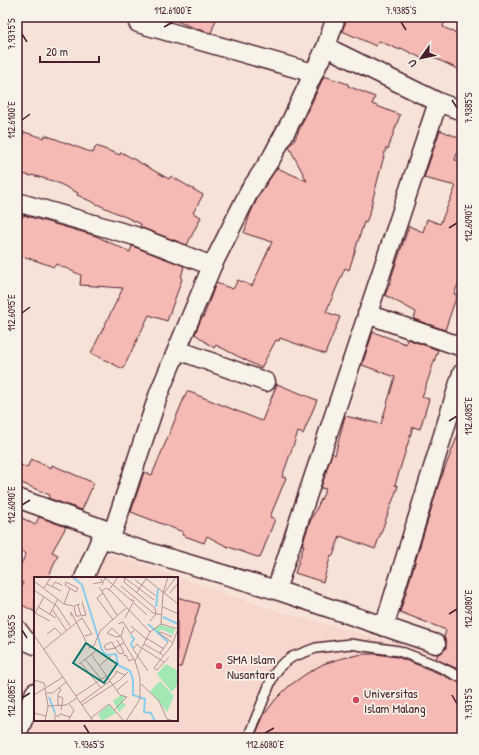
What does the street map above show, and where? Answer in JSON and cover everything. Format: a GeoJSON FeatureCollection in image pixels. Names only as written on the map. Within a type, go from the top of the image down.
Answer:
{"type":"FeatureCollection","features":[{"type":"Feature","properties":{"kind":"street"},"geometry":{"type":"LineString","coordinates":[[85,577],[106,539],[159,393],[212,266],[250,190],[272,157],[326,47],[336,17]]}},
{"type":"Feature","properties":{"kind":"street"},"geometry":{"type":"LineString","coordinates":[[138,23],[313,73]]}},
{"type":"Feature","properties":{"kind":"street"},"geometry":{"type":"LineString","coordinates":[[326,47],[438,102],[462,111]]}},
{"type":"Feature","properties":{"kind":"street"},"geometry":{"type":"LineString","coordinates":[[276,590],[438,102]]}},
{"type":"Feature","properties":{"kind":"street"},"geometry":{"type":"LineString","coordinates":[[17,202],[135,236],[212,266]]}},
{"type":"Feature","properties":{"kind":"street"},"geometry":{"type":"LineString","coordinates":[[367,314],[462,346]]}},
{"type":"Feature","properties":{"kind":"street"},"geometry":{"type":"LineString","coordinates":[[178,350],[266,382]]}},
{"type":"Feature","properties":{"kind":"street"},"geometry":{"type":"LineString","coordinates":[[384,626],[462,373]]}},
{"type":"Feature","properties":{"kind":"street"},"geometry":{"type":"LineString","coordinates":[[17,498],[103,529],[106,539]]}},
{"type":"Feature","properties":{"kind":"street"},"geometry":{"type":"LineString","coordinates":[[106,539],[276,590],[436,644]]}},
{"type":"Feature","properties":{"kind":"street"},"geometry":{"type":"LineString","coordinates":[[17,630],[26,640],[34,644]]}},
{"type":"Feature","properties":{"kind":"street"},"geometry":{"type":"LineString","coordinates":[[17,734],[28,696]]}},
{"type":"Feature","properties":{"kind":"lane"},"geometry":{"type":"LineString","coordinates":[[248,738],[273,676],[281,665],[292,657],[316,648],[350,644],[399,651],[462,678]]}},
{"type":"Feature","properties":{"kind":"shaded area"},"geometry":{"type":"Polygon","coordinates":[[[100,551],[177,577],[89,577],[100,551]]]}},
{"type":"Feature","properties":{"kind":"shaded area"},"geometry":{"type":"Polygon","coordinates":[[[178,577],[280,612],[438,654],[462,662],[462,738],[22,738],[34,709],[34,721],[178,721],[178,577]]]}},
{"type":"Feature","properties":{"kind":"building"},"geometry":{"type":"Polygon","coordinates":[[[217,17],[211,33],[169,18],[217,17]]]}},
{"type":"Feature","properties":{"kind":"building"},"geometry":{"type":"Polygon","coordinates":[[[348,17],[446,17],[443,27],[462,36],[462,71],[428,55],[425,60],[401,48],[400,50],[379,41],[376,46],[342,31],[348,17]]]}},
{"type":"Feature","properties":{"kind":"building"},"geometry":{"type":"Polygon","coordinates":[[[324,76],[348,84],[348,86],[375,97],[372,104],[400,115],[388,149],[386,148],[372,206],[366,223],[364,222],[349,270],[345,268],[326,312],[340,317],[325,354],[280,338],[279,341],[276,340],[261,368],[216,345],[214,348],[195,334],[202,317],[203,318],[216,283],[233,289],[238,280],[252,286],[272,242],[244,233],[250,214],[259,195],[277,168],[307,181],[289,147],[294,141],[324,76]]]}},
{"type":"Feature","properties":{"kind":"building"},"geometry":{"type":"Polygon","coordinates":[[[440,130],[462,139],[455,160],[462,161],[462,275],[454,294],[457,295],[445,330],[414,319],[416,312],[385,295],[409,226],[423,232],[427,219],[440,224],[456,186],[424,178],[440,130]]]}},
{"type":"Feature","properties":{"kind":"building"},"geometry":{"type":"Polygon","coordinates":[[[24,132],[44,138],[45,135],[93,153],[96,146],[120,155],[121,152],[169,179],[171,176],[203,195],[193,213],[201,217],[187,245],[140,227],[141,224],[77,195],[78,193],[56,182],[32,175],[17,173],[17,154],[24,132]]]}},
{"type":"Feature","properties":{"kind":"building"},"geometry":{"type":"Polygon","coordinates":[[[23,215],[96,236],[130,252],[132,246],[184,266],[182,279],[167,321],[149,315],[123,369],[91,353],[123,288],[80,285],[81,275],[56,264],[54,267],[17,254],[17,233],[23,215]]]}},
{"type":"Feature","properties":{"kind":"building"},"geometry":{"type":"Polygon","coordinates":[[[373,332],[406,344],[407,339],[438,350],[422,397],[429,399],[420,429],[413,427],[395,485],[398,486],[375,549],[340,536],[333,556],[331,555],[323,582],[295,573],[310,522],[326,489],[321,488],[332,453],[335,455],[345,416],[381,424],[395,377],[362,365],[373,332]]]}},
{"type":"Feature","properties":{"kind":"building"},"geometry":{"type":"Polygon","coordinates":[[[277,384],[317,400],[303,434],[298,432],[282,477],[286,478],[270,517],[275,519],[260,558],[226,546],[207,536],[204,543],[182,535],[183,532],[131,512],[144,472],[152,475],[187,391],[262,421],[277,384]]]}},
{"type":"Feature","properties":{"kind":"building"},"geometry":{"type":"Polygon","coordinates":[[[461,427],[462,671],[436,659],[438,654],[443,652],[446,648],[444,637],[446,630],[400,612],[439,483],[461,427]]]}},
{"type":"Feature","properties":{"kind":"building"},"geometry":{"type":"Polygon","coordinates":[[[31,459],[51,468],[52,465],[94,483],[82,510],[48,498],[50,495],[17,481],[17,463],[27,468],[31,459]]]}},
{"type":"Feature","properties":{"kind":"building"},"geometry":{"type":"Polygon","coordinates":[[[17,515],[35,525],[39,517],[66,527],[52,552],[58,555],[48,577],[34,577],[34,611],[17,602],[17,596],[23,583],[17,580],[17,572],[26,554],[17,548],[17,515]]]}},
{"type":"Feature","properties":{"kind":"building"},"geometry":{"type":"Polygon","coordinates":[[[178,597],[200,604],[181,667],[178,667],[178,597]]]}},
{"type":"Feature","properties":{"kind":"building","name":"Universitas Islam Malang"},"geometry":{"type":"Polygon","coordinates":[[[363,654],[397,657],[462,684],[462,738],[254,738],[264,715],[275,700],[289,686],[323,664],[363,654]]]}},
{"type":"Feature","properties":{"kind":"place","name":"SMA Islam Nusantara"},"geometry":{"type":"Point","coordinates":[219,666]}},
{"type":"Feature","properties":{"kind":"place","name":"Universitas Islam Malang"},"geometry":{"type":"Point","coordinates":[356,700]}}]}
